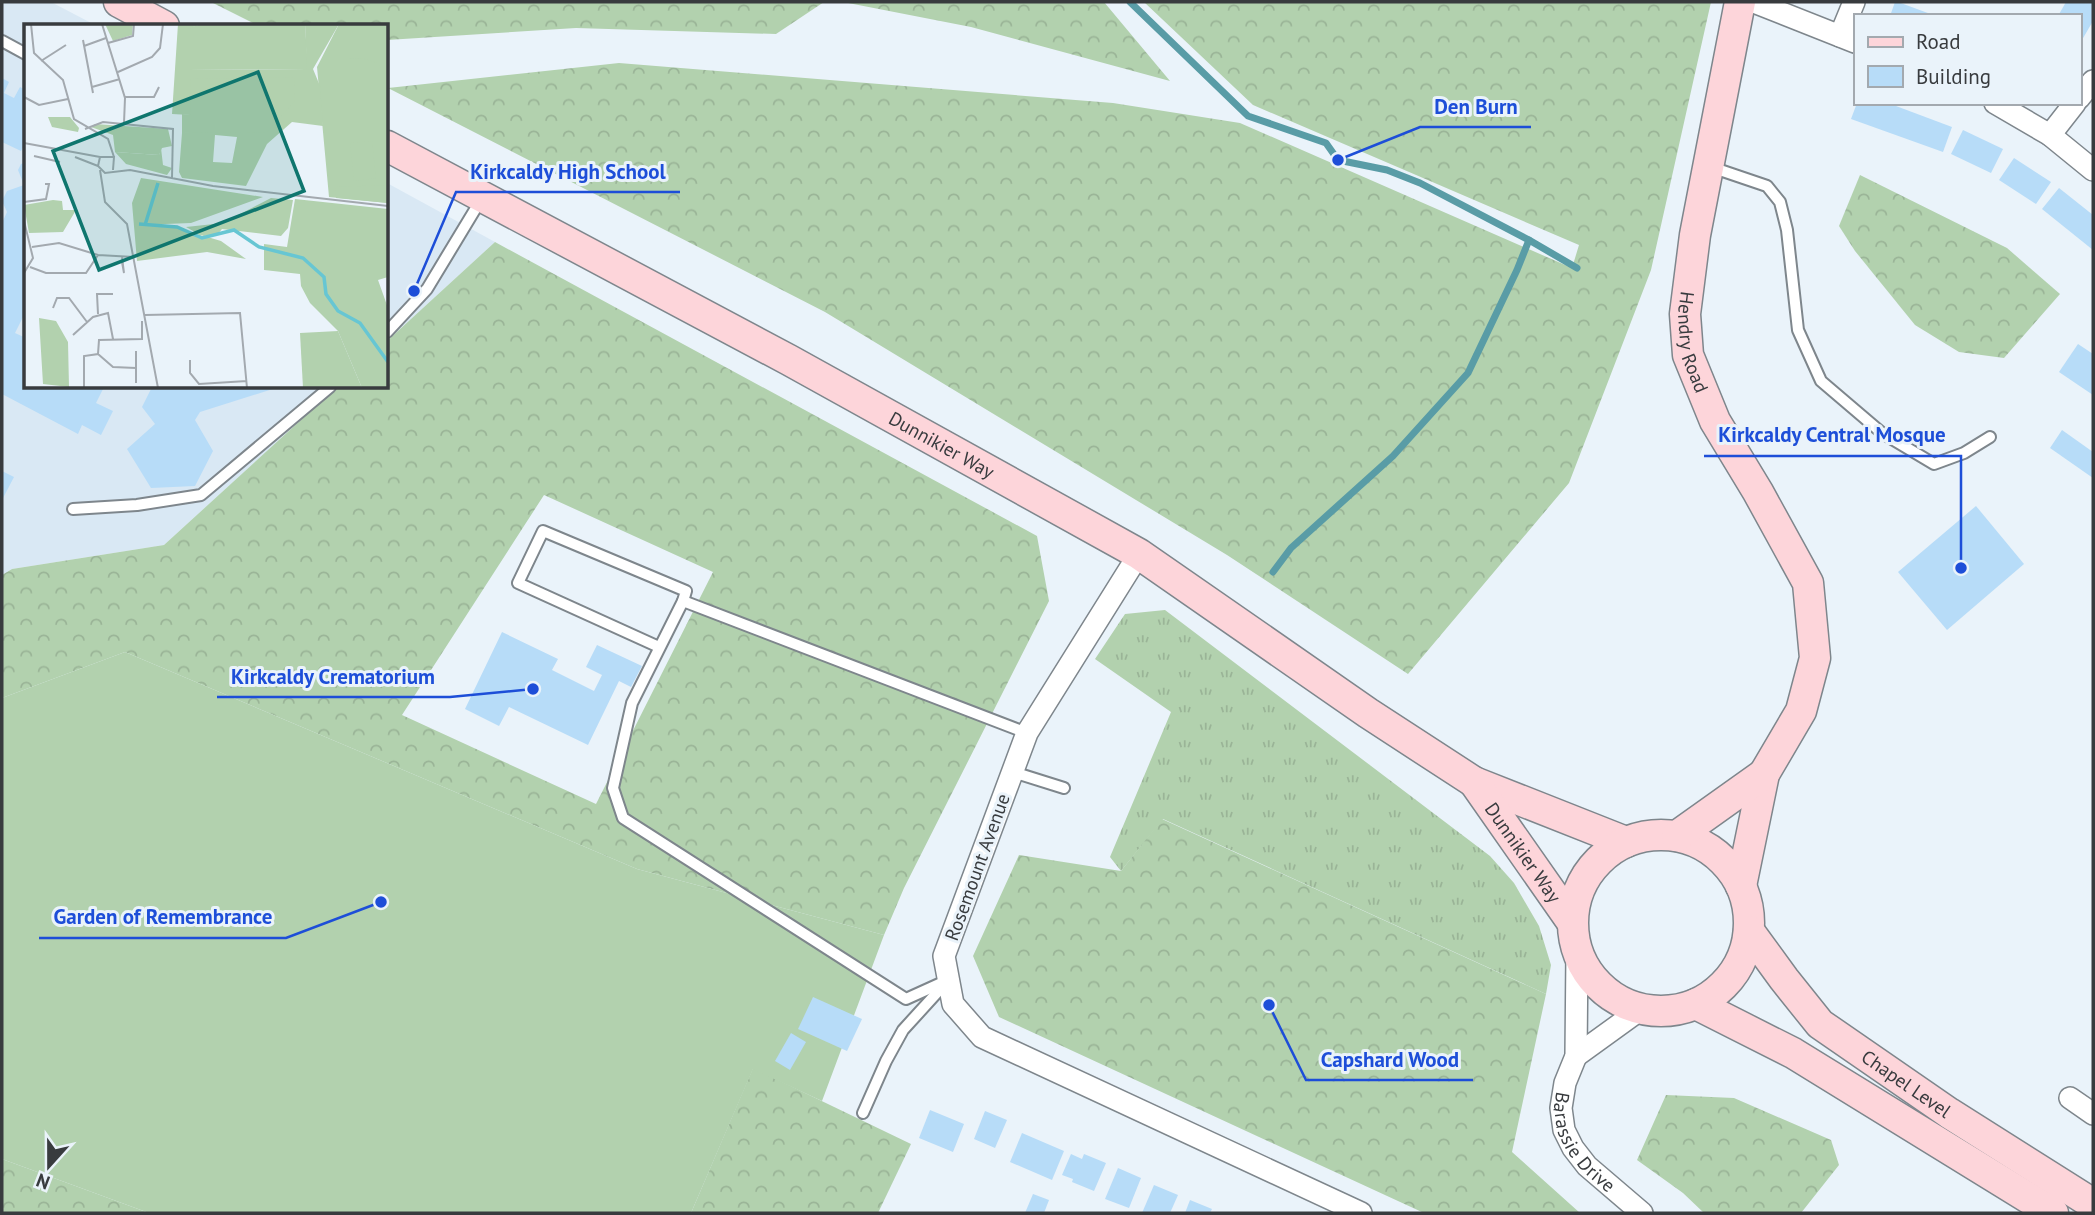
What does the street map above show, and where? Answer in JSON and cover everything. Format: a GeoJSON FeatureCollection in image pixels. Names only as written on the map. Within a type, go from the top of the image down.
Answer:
{"type":"FeatureCollection","features":[{"type":"Feature","properties":{"kind":"main road"},"geometry":{"type":"LineString","coordinates":[[119,2],[160,24]]}},
{"type":"Feature","properties":{"kind":"main road","name":"Hendry Road"},"geometry":{"type":"LineString","coordinates":[[1740,2],[1695,235],[1685,314],[1688,355],[1715,421],[1808,583],[1815,658],[1801,710],[1764,774],[1741,886]]}},
{"type":"Feature","properties":{"kind":"main road","name":"Dunnikier Way"},"geometry":{"type":"LineString","coordinates":[[388,147],[789,360],[1139,554],[1367,713],[1474,782],[1626,842]]}},
{"type":"Feature","properties":{"kind":"main road","name":"Hendry Road"},"geometry":{"type":"LineString","coordinates":[[1676,836],[1764,774]]}},
{"type":"Feature","properties":{"kind":"main road","name":"Dunnikier Way"},"geometry":{"type":"LineString","coordinates":[[1474,782],[1572,922]]}},
{"type":"Feature","properties":{"kind":"main road"},"geometry":{"type":"LineString","coordinates":[[1651,835],[1676,836],[1703,846],[1726,863],[1741,886],[1748,908],[1749,931],[1744,954],[1733,975],[1716,992],[1696,1004],[1669,1011],[1641,1009],[1614,998],[1592,978],[1577,952],[1572,922],[1576,897],[1587,874],[1604,855],[1626,842],[1651,835]]}},
{"type":"Feature","properties":{"kind":"main road","name":"Chapel Level"},"geometry":{"type":"LineString","coordinates":[[1749,931],[1820,1024],[1949,1113],[2093,1204]]}},
{"type":"Feature","properties":{"kind":"main road","name":"Chapel Level"},"geometry":{"type":"LineString","coordinates":[[1696,1004],[1793,1053],[2053,1213]]}},
{"type":"Feature","properties":{"kind":"street"},"geometry":{"type":"LineString","coordinates":[[1754,2],[1848,39],[1854,2]]}},
{"type":"Feature","properties":{"kind":"street"},"geometry":{"type":"LineString","coordinates":[[2081,96],[2093,81]]}},
{"type":"Feature","properties":{"kind":"street"},"geometry":{"type":"LineString","coordinates":[[1998,105],[2050,135],[2093,170]]}},
{"type":"Feature","properties":{"kind":"street"},"geometry":{"type":"LineString","coordinates":[[2050,135],[2073,105]]}},
{"type":"Feature","properties":{"kind":"street","name":"Rosemount Avenue"},"geometry":{"type":"LineString","coordinates":[[1139,554],[1027,733],[944,956],[953,1004],[982,1037],[1360,1213]]}},
{"type":"Feature","properties":{"kind":"street"},"geometry":{"type":"LineString","coordinates":[[1576,1056],[1577,952]]}},
{"type":"Feature","properties":{"kind":"street"},"geometry":{"type":"LineString","coordinates":[[1576,1056],[1641,1009]]}},
{"type":"Feature","properties":{"kind":"street","name":"Barassie Drive"},"geometry":{"type":"LineString","coordinates":[[1576,1056],[1565,1083],[1560,1108],[1564,1130],[1573,1148],[1587,1166],[1642,1213]]}},
{"type":"Feature","properties":{"kind":"street"},"geometry":{"type":"LineString","coordinates":[[2070,1098],[2093,1114]]}},
{"type":"Feature","properties":{"kind":"lane"},"geometry":{"type":"LineString","coordinates":[[2,41],[24,53]]}},
{"type":"Feature","properties":{"kind":"lane"},"geometry":{"type":"LineString","coordinates":[[1708,166],[1767,186],[1780,202],[1787,230],[1798,330],[1821,381],[1882,433],[1934,464],[1964,453],[1990,437]]}},
{"type":"Feature","properties":{"kind":"lane"},"geometry":{"type":"LineString","coordinates":[[388,331],[427,289],[482,198]]}},
{"type":"Feature","properties":{"kind":"lane"},"geometry":{"type":"LineString","coordinates":[[73,509],[137,505],[201,495],[329,388]]}},
{"type":"Feature","properties":{"kind":"lane"},"geometry":{"type":"LineString","coordinates":[[659,647],[518,583],[543,531],[686,591],[683,601],[632,703],[613,788],[623,818],[906,999],[948,980]]}},
{"type":"Feature","properties":{"kind":"lane"},"geometry":{"type":"LineString","coordinates":[[683,601],[1027,733]]}},
{"type":"Feature","properties":{"kind":"lane"},"geometry":{"type":"LineString","coordinates":[[1013,772],[1064,788]]}},
{"type":"Feature","properties":{"kind":"lane"},"geometry":{"type":"LineString","coordinates":[[863,1112],[886,1060],[903,1030],[948,980]]}},
{"type":"Feature","properties":{"kind":"shaded area"},"geometry":{"type":"Polygon","coordinates":[[[2,2],[51,2],[93,24],[24,24],[24,388],[336,388],[164,545],[12,569],[2,575],[2,2]]]}},
{"type":"Feature","properties":{"kind":"shaded area"},"geometry":{"type":"Polygon","coordinates":[[[388,184],[495,242],[388,340],[388,184]]]}},
{"type":"Feature","properties":{"kind":"green space"},"geometry":{"type":"Polygon","coordinates":[[[211,2],[824,2],[776,34],[576,28],[388,40],[388,24],[255,24],[211,2]]]}},
{"type":"Feature","properties":{"kind":"green space"},"geometry":{"type":"Polygon","coordinates":[[[843,2],[1104,2],[1170,81],[971,27],[843,2]]]}},
{"type":"Feature","properties":{"kind":"green space"},"geometry":{"type":"Polygon","coordinates":[[[1144,2],[1711,2],[1651,270],[1569,483],[1408,674],[1227,555],[825,312],[388,88],[619,63],[1113,103],[1240,123],[1572,268],[1579,245],[1253,105],[1144,2]]]}},
{"type":"Feature","properties":{"kind":"green space"},"geometry":{"type":"Polygon","coordinates":[[[1860,175],[2007,248],[2060,294],[2004,358],[1959,352],[1915,325],[1855,251],[1839,226],[1860,175]]]}},
{"type":"Feature","properties":{"kind":"green space"},"geometry":{"type":"Polygon","coordinates":[[[495,242],[1037,536],[1049,601],[904,888],[884,935],[637,869],[125,652],[2,698],[2,575],[12,569],[164,545],[336,388],[388,388],[388,340],[495,242]],[[544,495],[402,715],[596,804],[713,572],[544,495]]]}},
{"type":"Feature","properties":{"kind":"green space"},"geometry":{"type":"Polygon","coordinates":[[[1165,610],[1490,856],[1514,883],[1539,926],[1551,965],[1546,994],[1163,819],[1121,871],[1110,857],[1171,712],[1095,659],[1125,614],[1165,610]]]}},
{"type":"Feature","properties":{"kind":"green space"},"geometry":{"type":"Polygon","coordinates":[[[125,652],[637,869],[884,935],[822,1101],[753,1069],[691,1213],[149,1213],[2,1159],[2,698],[125,652]]]}},
{"type":"Feature","properties":{"kind":"green space"},"geometry":{"type":"Polygon","coordinates":[[[1162,819],[1546,994],[1512,1152],[1580,1213],[1424,1213],[999,1017],[973,956],[1019,855],[1121,871],[1162,819]]]}},
{"type":"Feature","properties":{"kind":"green space"},"geometry":{"type":"Polygon","coordinates":[[[753,1068],[911,1144],[878,1213],[691,1213],[753,1068]]]}},
{"type":"Feature","properties":{"kind":"green space"},"geometry":{"type":"Polygon","coordinates":[[[1666,1095],[1734,1098],[1831,1140],[1839,1165],[1801,1213],[1704,1213],[1683,1193],[1637,1160],[1666,1095]]]}},
{"type":"Feature","properties":{"kind":"green space"},"geometry":{"type":"Polygon","coordinates":[[[2,1159],[149,1213],[2,1213],[2,1159]]]}},
{"type":"Feature","properties":{"kind":"building"},"geometry":{"type":"Polygon","coordinates":[[[1895,2],[1898,2],[1931,14],[1891,14],[1895,2]]]}},
{"type":"Feature","properties":{"kind":"building"},"geometry":{"type":"Polygon","coordinates":[[[2066,2],[2093,2],[2093,21],[2081,42],[2081,14],[2059,14],[2066,2]]]}},
{"type":"Feature","properties":{"kind":"building"},"geometry":{"type":"Polygon","coordinates":[[[2,78],[9,82],[4,93],[14,98],[20,87],[24,89],[24,145],[21,151],[2,142],[2,78]]]}},
{"type":"Feature","properties":{"kind":"building"},"geometry":{"type":"Polygon","coordinates":[[[1856,105],[1893,105],[1952,127],[1943,152],[1851,119],[1856,105]]]}},
{"type":"Feature","properties":{"kind":"building"},"geometry":{"type":"Polygon","coordinates":[[[1963,130],[2003,149],[1991,173],[1951,154],[1963,130]]]}},
{"type":"Feature","properties":{"kind":"building"},"geometry":{"type":"Polygon","coordinates":[[[2014,158],[2051,182],[2036,204],[1999,180],[2014,158]]]}},
{"type":"Feature","properties":{"kind":"building"},"geometry":{"type":"Polygon","coordinates":[[[24,163],[24,185],[18,170],[24,163]]]}},
{"type":"Feature","properties":{"kind":"building"},"geometry":{"type":"Polygon","coordinates":[[[24,185],[24,315],[15,333],[24,337],[24,388],[104,388],[96,403],[113,411],[101,435],[82,425],[78,434],[2,394],[2,223],[7,212],[2,201],[7,191],[24,185]]]}},
{"type":"Feature","properties":{"kind":"building"},"geometry":{"type":"Polygon","coordinates":[[[2059,188],[2093,215],[2093,250],[2042,209],[2059,188]]]}},
{"type":"Feature","properties":{"kind":"building"},"geometry":{"type":"Polygon","coordinates":[[[2078,344],[2093,354],[2093,395],[2059,372],[2078,344]]]}},
{"type":"Feature","properties":{"kind":"building"},"geometry":{"type":"Polygon","coordinates":[[[152,388],[276,388],[200,412],[195,420],[213,451],[195,486],[151,488],[127,449],[155,424],[142,407],[152,388]]]}},
{"type":"Feature","properties":{"kind":"building"},"geometry":{"type":"Polygon","coordinates":[[[2062,430],[2093,452],[2093,478],[2050,448],[2062,430]]]}},
{"type":"Feature","properties":{"kind":"building"},"geometry":{"type":"Polygon","coordinates":[[[2,471],[14,477],[2,500],[2,471]]]}},
{"type":"Feature","properties":{"kind":"building"},"geometry":{"type":"Polygon","coordinates":[[[1976,506],[2024,564],[1947,630],[1898,572],[1976,506]]]}},
{"type":"Feature","properties":{"kind":"building"},"geometry":{"type":"Polygon","coordinates":[[[502,632],[558,659],[552,670],[594,691],[602,675],[586,667],[597,645],[642,666],[631,687],[619,681],[588,745],[509,707],[499,726],[465,709],[502,632]]]}},
{"type":"Feature","properties":{"kind":"building"},"geometry":{"type":"Polygon","coordinates":[[[813,997],[862,1019],[847,1051],[798,1029],[813,997]]]}},
{"type":"Feature","properties":{"kind":"building"},"geometry":{"type":"Polygon","coordinates":[[[791,1033],[806,1042],[790,1070],[775,1061],[791,1033]]]}},
{"type":"Feature","properties":{"kind":"building"},"geometry":{"type":"Polygon","coordinates":[[[930,1110],[964,1124],[953,1152],[919,1138],[930,1110]]]}},
{"type":"Feature","properties":{"kind":"building"},"geometry":{"type":"Polygon","coordinates":[[[985,1111],[1007,1120],[995,1148],[974,1139],[985,1111]]]}},
{"type":"Feature","properties":{"kind":"building"},"geometry":{"type":"Polygon","coordinates":[[[1022,1133],[1064,1151],[1052,1180],[1010,1162],[1022,1133]]]}},
{"type":"Feature","properties":{"kind":"building"},"geometry":{"type":"Polygon","coordinates":[[[1071,1154],[1082,1159],[1084,1154],[1106,1163],[1094,1191],[1062,1175],[1071,1154]]]}},
{"type":"Feature","properties":{"kind":"building"},"geometry":{"type":"Polygon","coordinates":[[[1118,1168],[1141,1178],[1129,1208],[1105,1199],[1118,1168]]]}},
{"type":"Feature","properties":{"kind":"building"},"geometry":{"type":"Polygon","coordinates":[[[1154,1185],[1178,1195],[1170,1213],[1142,1213],[1154,1185]]]}},
{"type":"Feature","properties":{"kind":"building"},"geometry":{"type":"Polygon","coordinates":[[[1033,1194],[1049,1200],[1044,1213],[1025,1213],[1033,1194]]]}},
{"type":"Feature","properties":{"kind":"building"},"geometry":{"type":"Polygon","coordinates":[[[1190,1200],[1212,1209],[1210,1213],[1185,1213],[1190,1200]]]}},
{"type":"Feature","properties":{"kind":"waterway"},"geometry":{"type":"LineString","coordinates":[[1130,2],[1248,116],[1326,143],[1338,160],[1387,170],[1420,183],[1577,268]]}},
{"type":"Feature","properties":{"kind":"waterway"},"geometry":{"type":"LineString","coordinates":[[1273,572],[1291,548],[1393,456],[1468,373],[1529,240]]}},
{"type":"Feature","properties":{"kind":"place","name":"Den Burn"},"geometry":{"type":"Point","coordinates":[1338,160]}},
{"type":"Feature","properties":{"kind":"place","name":"Kirkcaldy High School"},"geometry":{"type":"Point","coordinates":[414,291]}},
{"type":"Feature","properties":{"kind":"place","name":"Kirkcaldy Central Mosque"},"geometry":{"type":"Point","coordinates":[1961,568]}},
{"type":"Feature","properties":{"kind":"place","name":"Kirkcaldy Crematorium"},"geometry":{"type":"Point","coordinates":[533,689]}},
{"type":"Feature","properties":{"kind":"place","name":"Garden of Remembrance"},"geometry":{"type":"Point","coordinates":[381,902]}},
{"type":"Feature","properties":{"kind":"place","name":"Capshard Wood"},"geometry":{"type":"Point","coordinates":[1269,1005]}}]}
